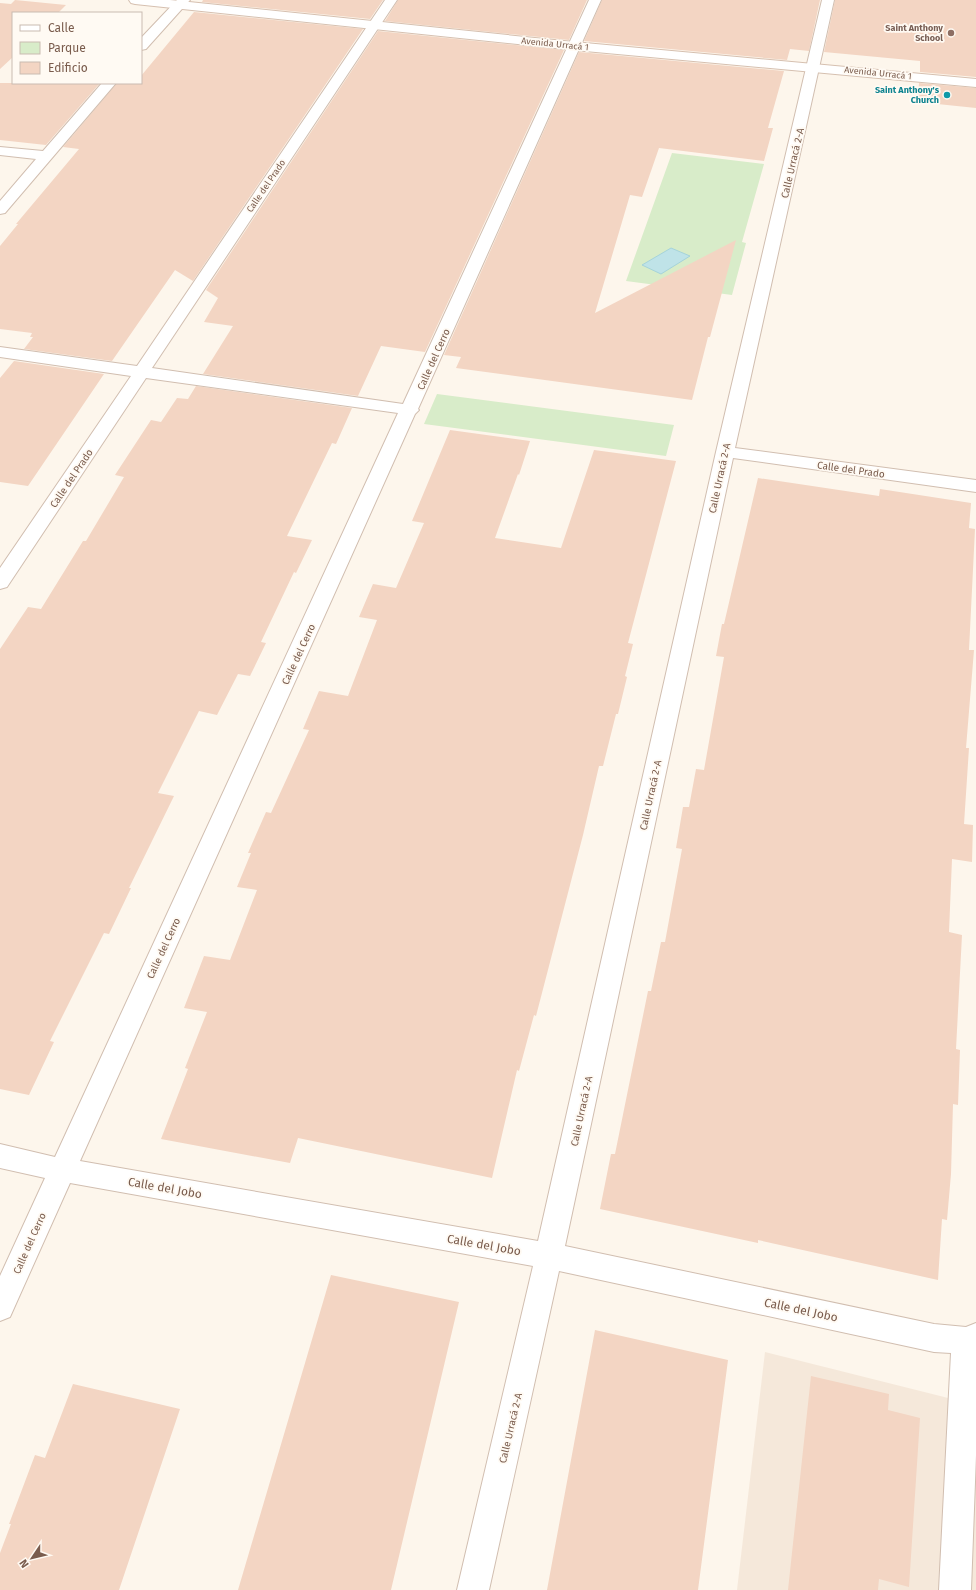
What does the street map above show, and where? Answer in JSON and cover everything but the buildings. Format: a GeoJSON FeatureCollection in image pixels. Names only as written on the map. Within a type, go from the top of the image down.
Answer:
{"type":"FeatureCollection","features":[{"type":"Feature","properties":{"kind":"street","name":"Avenida Urracá 1"},"geometry":{"type":"LineString","coordinates":[[135,0],[182,2],[374,26],[574,46],[976,83]]}},
{"type":"Feature","properties":{"kind":"street","name":"Calle del Prado"},"geometry":{"type":"LineString","coordinates":[[0,584],[391,0]]}},
{"type":"Feature","properties":{"kind":"street","name":"Calle del Cerro"},"geometry":{"type":"LineString","coordinates":[[0,1307],[410,410],[595,0]]}},
{"type":"Feature","properties":{"kind":"street","name":"Calle Urracá 2-A"},"geometry":{"type":"LineString","coordinates":[[473,1590],[549,1256],[725,452],[814,67],[828,0]]}},
{"type":"Feature","properties":{"kind":"street"},"geometry":{"type":"LineString","coordinates":[[142,45],[182,2]]}},
{"type":"Feature","properties":{"kind":"street"},"geometry":{"type":"LineString","coordinates":[[0,210],[108,84]]}},
{"type":"Feature","properties":{"kind":"street"},"geometry":{"type":"LineString","coordinates":[[0,151],[46,156]]}},
{"type":"Feature","properties":{"kind":"street"},"geometry":{"type":"LineString","coordinates":[[0,352],[410,410]]}},
{"type":"Feature","properties":{"kind":"street","name":"Calle del Prado"},"geometry":{"type":"LineString","coordinates":[[725,452],[976,486]]}},
{"type":"Feature","properties":{"kind":"street","name":"Calle del Jobo"},"geometry":{"type":"LineString","coordinates":[[0,1156],[62,1170],[549,1256],[902,1332],[934,1338],[971,1339]]}},
{"type":"Feature","properties":{"kind":"street"},"geometry":{"type":"LineString","coordinates":[[955,1590],[971,1339]]}},
{"type":"Feature","properties":{"kind":"shaded area"},"geometry":{"type":"Polygon","coordinates":[[[765,1352],[976,1405],[976,1590],[737,1590],[765,1352]]]}},
{"type":"Feature","properties":{"kind":"green space"},"geometry":{"type":"Polygon","coordinates":[[[672,153],[764,164],[742,242],[746,243],[732,295],[626,281],[672,153]]]}},
{"type":"Feature","properties":{"kind":"green space"},"geometry":{"type":"Polygon","coordinates":[[[437,394],[674,425],[666,456],[424,424],[437,394]]]}},
{"type":"Feature","properties":{"kind":"water"},"geometry":{"type":"Polygon","coordinates":[[[671,248],[690,256],[661,274],[642,265],[671,248]]]}},
{"type":"Feature","properties":{"kind":"place","name":"Saint Anthony School"},"geometry":{"type":"Point","coordinates":[951,33]}},
{"type":"Feature","properties":{"kind":"place","name":"Saint Anthony's Church"},"geometry":{"type":"Point","coordinates":[947,95]}}]}
